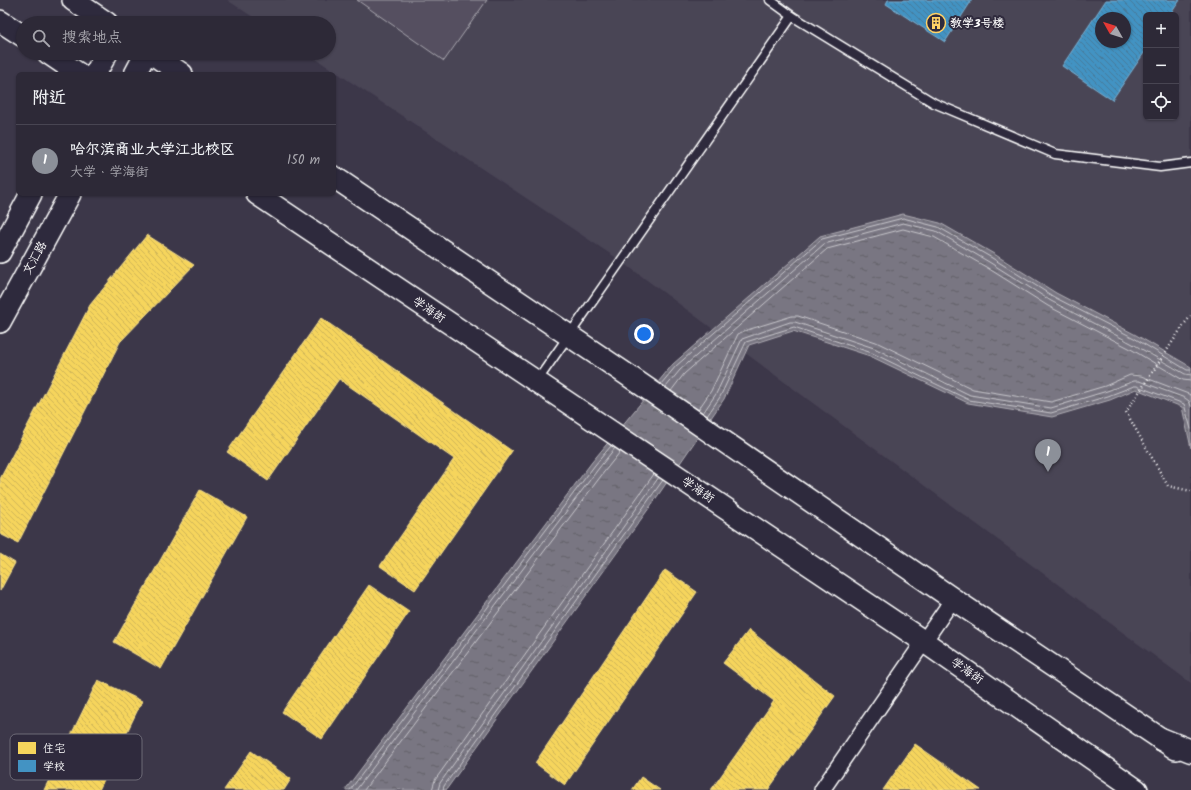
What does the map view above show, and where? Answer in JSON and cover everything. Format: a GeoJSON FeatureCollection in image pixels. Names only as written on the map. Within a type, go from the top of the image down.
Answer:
{"type":"FeatureCollection","features":[{"type":"Feature","properties":{"kind":"highway"},"geometry":{"type":"LineString","coordinates":[[1161,739],[1191,751]]}},
{"type":"Feature","properties":{"kind":"main road"},"geometry":{"type":"LineString","coordinates":[[73,0],[97,16]]}},
{"type":"Feature","properties":{"kind":"main road"},"geometry":{"type":"LineString","coordinates":[[0,21],[16,31]]}},
{"type":"Feature","properties":{"kind":"main road"},"geometry":{"type":"LineString","coordinates":[[58,60],[76,72]]}},
{"type":"Feature","properties":{"kind":"main road"},"geometry":{"type":"LineString","coordinates":[[96,72],[103,60]]}},
{"type":"Feature","properties":{"kind":"main road"},"geometry":{"type":"LineString","coordinates":[[136,72],[142,60]]}},
{"type":"Feature","properties":{"kind":"main road"},"geometry":{"type":"LineString","coordinates":[[161,60],[179,72]]}},
{"type":"Feature","properties":{"kind":"main road"},"geometry":{"type":"LineString","coordinates":[[336,178],[626,374],[953,599],[1191,759]]}},
{"type":"Feature","properties":{"kind":"main road"},"geometry":{"type":"LineString","coordinates":[[0,252],[30,196]]}},
{"type":"Feature","properties":{"kind":"main road","name":"文汇路"},"geometry":{"type":"LineString","coordinates":[[0,322],[69,196]]}},
{"type":"Feature","properties":{"kind":"main road","name":"学海街"},"geometry":{"type":"LineString","coordinates":[[260,196],[924,641],[1137,790]]}},
{"type":"Feature","properties":{"kind":"street"},"geometry":{"type":"LineString","coordinates":[[822,790],[953,599]]}},
{"type":"Feature","properties":{"kind":"lane"},"geometry":{"type":"LineString","coordinates":[[770,0],[792,16],[934,103],[1055,154],[1160,167],[1191,163]]}},
{"type":"Feature","properties":{"kind":"lane"},"geometry":{"type":"LineString","coordinates":[[537,382],[792,16]]}},
{"type":"Feature","properties":{"kind":"path"},"geometry":{"type":"LineString","coordinates":[[1191,316],[1126,412],[1168,486],[1191,491]]}},
{"type":"Feature","properties":{"kind":"shaded area"},"geometry":{"type":"Polygon","coordinates":[[[227,0],[1191,0],[1191,683],[621,261],[318,60],[336,60],[336,16],[251,16],[227,0]]]}},
{"type":"Feature","properties":{"kind":"shaded area"},"geometry":{"type":"Polygon","coordinates":[[[357,0],[487,0],[444,61],[357,0]]]}},
{"type":"Feature","properties":{"kind":"water"},"geometry":{"type":"Polygon","coordinates":[[[903,214],[940,223],[994,254],[1056,293],[1136,335],[1191,367],[1191,448],[1182,407],[1136,389],[1110,400],[1052,417],[968,403],[870,356],[793,331],[749,345],[724,399],[652,504],[446,790],[345,790],[592,462],[673,364],[820,236],[903,214]]]}},
{"type":"Feature","properties":{"kind":"building: 住宅"},"geometry":{"type":"Polygon","coordinates":[[[147,235],[194,265],[120,342],[18,543],[0,534],[0,479],[90,305],[147,235]]]}},
{"type":"Feature","properties":{"kind":"building: 住宅"},"geometry":{"type":"Polygon","coordinates":[[[321,318],[512,451],[415,590],[380,566],[454,459],[339,379],[268,481],[227,452],[321,318]]]}},
{"type":"Feature","properties":{"kind":"building: 住宅"},"geometry":{"type":"Polygon","coordinates":[[[200,490],[247,517],[161,669],[114,642],[200,490]]]}},
{"type":"Feature","properties":{"kind":"building: 住宅"},"geometry":{"type":"Polygon","coordinates":[[[0,554],[15,563],[0,591],[0,554]]]}},
{"type":"Feature","properties":{"kind":"building: 住宅"},"geometry":{"type":"Polygon","coordinates":[[[665,570],[697,592],[565,785],[535,763],[665,570]]]}},
{"type":"Feature","properties":{"kind":"building: 住宅"},"geometry":{"type":"Polygon","coordinates":[[[369,585],[409,612],[322,739],[282,712],[369,585]]]}},
{"type":"Feature","properties":{"kind":"building: 住宅"},"geometry":{"type":"Polygon","coordinates":[[[749,630],[835,696],[768,790],[711,790],[774,701],[723,663],[749,630]]]}},
{"type":"Feature","properties":{"kind":"building: 住宅"},"geometry":{"type":"Polygon","coordinates":[[[98,680],[142,701],[126,734],[71,734],[98,680]]]}},
{"type":"Feature","properties":{"kind":"building: 住宅"},"geometry":{"type":"Polygon","coordinates":[[[915,744],[981,790],[883,790],[915,744]]]}},
{"type":"Feature","properties":{"kind":"building: 住宅"},"geometry":{"type":"Polygon","coordinates":[[[251,751],[291,779],[284,790],[224,790],[251,751]]]}},
{"type":"Feature","properties":{"kind":"building: 住宅"},"geometry":{"type":"Polygon","coordinates":[[[641,777],[660,790],[632,790],[641,777]]]}},
{"type":"Feature","properties":{"kind":"building: 住宅"},"geometry":{"type":"Polygon","coordinates":[[[49,780],[104,780],[99,790],[44,790],[49,780]]]}},
{"type":"Feature","properties":{"kind":"building: 学校","name":"教学3号楼"},"geometry":{"type":"Polygon","coordinates":[[[888,0],[972,0],[945,42],[886,4],[888,0]]]}},
{"type":"Feature","properties":{"kind":"building: 学校"},"geometry":{"type":"Polygon","coordinates":[[[1106,0],[1180,0],[1172,12],[1143,12],[1143,54],[1112,100],[1062,66],[1095,16],[1095,48],[1131,48],[1131,12],[1098,12],[1106,0]]]}},
{"type":"Feature","properties":{"kind":"place","name":"教学3号楼"},"geometry":{"type":"Point","coordinates":[936,23]}},
{"type":"Feature","properties":{"kind":"place","name":"哈尔滨商业大学江北校区"},"geometry":{"type":"Point","coordinates":[1048,472]}}]}
